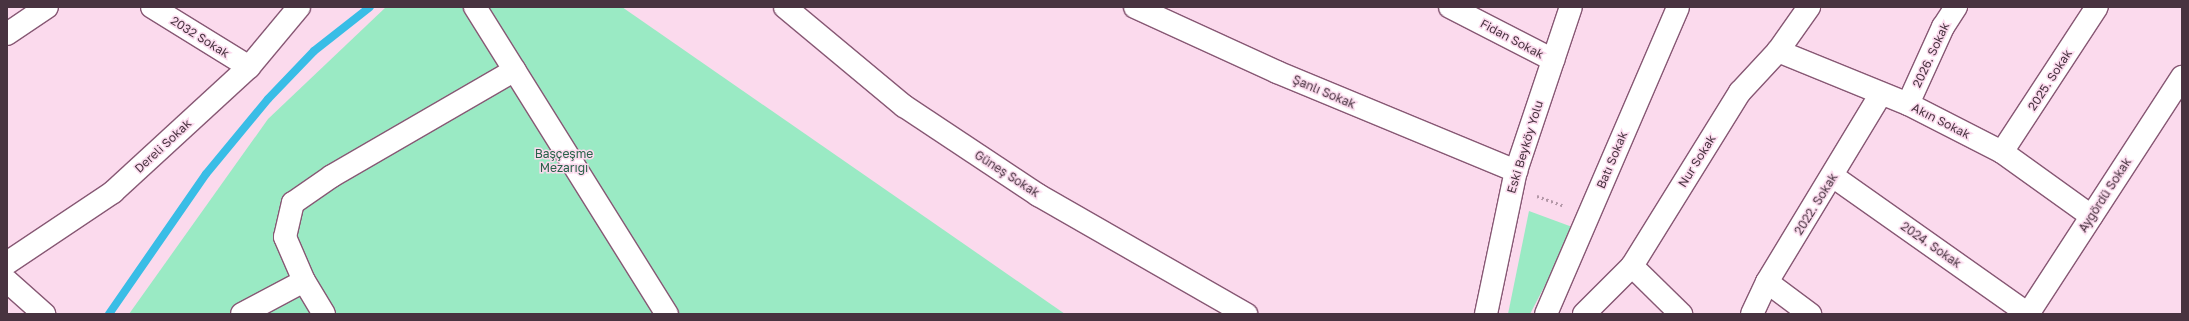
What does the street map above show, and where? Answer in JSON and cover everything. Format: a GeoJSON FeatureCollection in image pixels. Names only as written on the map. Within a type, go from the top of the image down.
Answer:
{"type":"FeatureCollection","features":[{"type":"Feature","properties":{"kind":"street"},"geometry":{"type":"LineString","coordinates":[[7,34],[47,7]]}},
{"type":"Feature","properties":{"kind":"street","name":"2032 Sokak"},"geometry":{"type":"LineString","coordinates":[[152,7],[249,67]]}},
{"type":"Feature","properties":{"kind":"street","name":"Dereli Sokak"},"geometry":{"type":"LineString","coordinates":[[7,263],[113,192],[249,67],[299,7]]}},
{"type":"Feature","properties":{"kind":"street"},"geometry":{"type":"LineString","coordinates":[[475,7],[667,314]]}},
{"type":"Feature","properties":{"kind":"street","name":"Güneş Sokak"},"geometry":{"type":"LineString","coordinates":[[785,7],[904,106],[1038,195],[1246,314]]}},
{"type":"Feature","properties":{"kind":"street","name":"Şanlı Sokak"},"geometry":{"type":"LineString","coordinates":[[1135,7],[1514,179]]}},
{"type":"Feature","properties":{"kind":"street","name":"Fidan Sokak"},"geometry":{"type":"LineString","coordinates":[[1450,7],[1553,60]]}},
{"type":"Feature","properties":{"kind":"street","name":"Eski Beyköy Yolu"},"geometry":{"type":"LineString","coordinates":[[1486,314],[1514,179],[1571,7]]}},
{"type":"Feature","properties":{"kind":"street","name":"Batı Sokak"},"geometry":{"type":"LineString","coordinates":[[1546,314],[1678,7]]}},
{"type":"Feature","properties":{"kind":"street","name":"Nur Sokak"},"geometry":{"type":"LineString","coordinates":[[1584,314],[1632,266],[1740,92],[1778,51],[1809,7]]}},
{"type":"Feature","properties":{"kind":"street","name":"2026. Sokak"},"geometry":{"type":"LineString","coordinates":[[1908,104],[1943,27],[1956,7]]}},
{"type":"Feature","properties":{"kind":"street","name":"2025. Sokak"},"geometry":{"type":"LineString","coordinates":[[2002,152],[2097,7]]}},
{"type":"Feature","properties":{"kind":"street","name":"Akın Sokak"},"geometry":{"type":"LineString","coordinates":[[1778,51],[1908,104],[2002,152],[2091,216]]}},
{"type":"Feature","properties":{"kind":"street"},"geometry":{"type":"LineString","coordinates":[[324,314],[304,281],[285,237],[293,204],[332,176],[515,70]]}},
{"type":"Feature","properties":{"kind":"street","name":"Aygördü Sokak"},"geometry":{"type":"LineString","coordinates":[[2028,314],[2182,77]]}},
{"type":"Feature","properties":{"kind":"street","name":"2022. Sokak"},"geometry":{"type":"LineString","coordinates":[[1752,314],[1766,282],[1834,177],[1881,94]]}},
{"type":"Feature","properties":{"kind":"street","name":"2024. Sokak"},"geometry":{"type":"LineString","coordinates":[[1834,177],[2028,314]]}},
{"type":"Feature","properties":{"kind":"street"},"geometry":{"type":"LineString","coordinates":[[1632,266],[1681,314]]}},
{"type":"Feature","properties":{"kind":"street"},"geometry":{"type":"LineString","coordinates":[[7,281],[44,314]]}},
{"type":"Feature","properties":{"kind":"street"},"geometry":{"type":"LineString","coordinates":[[242,314],[304,281]]}},
{"type":"Feature","properties":{"kind":"street"},"geometry":{"type":"LineString","coordinates":[[1766,282],[1810,314]]}},
{"type":"Feature","properties":{"kind":"path"},"geometry":{"type":"LineString","coordinates":[[1514,179],[1571,209]]}},
{"type":"Feature","properties":{"kind":"green space","name":"Başçeşme Mezarığı"},"geometry":{"type":"Polygon","coordinates":[[[386,7],[622,7],[1065,314],[129,314],[268,119],[386,7]]]}},
{"type":"Feature","properties":{"kind":"green space"},"geometry":{"type":"Polygon","coordinates":[[[1529,211],[1575,228],[1530,314],[1508,314],[1529,211]]]}},
{"type":"Feature","properties":{"kind":"waterway"},"geometry":{"type":"LineString","coordinates":[[109,314],[206,174],[268,99],[314,51],[370,7]]}}]}
